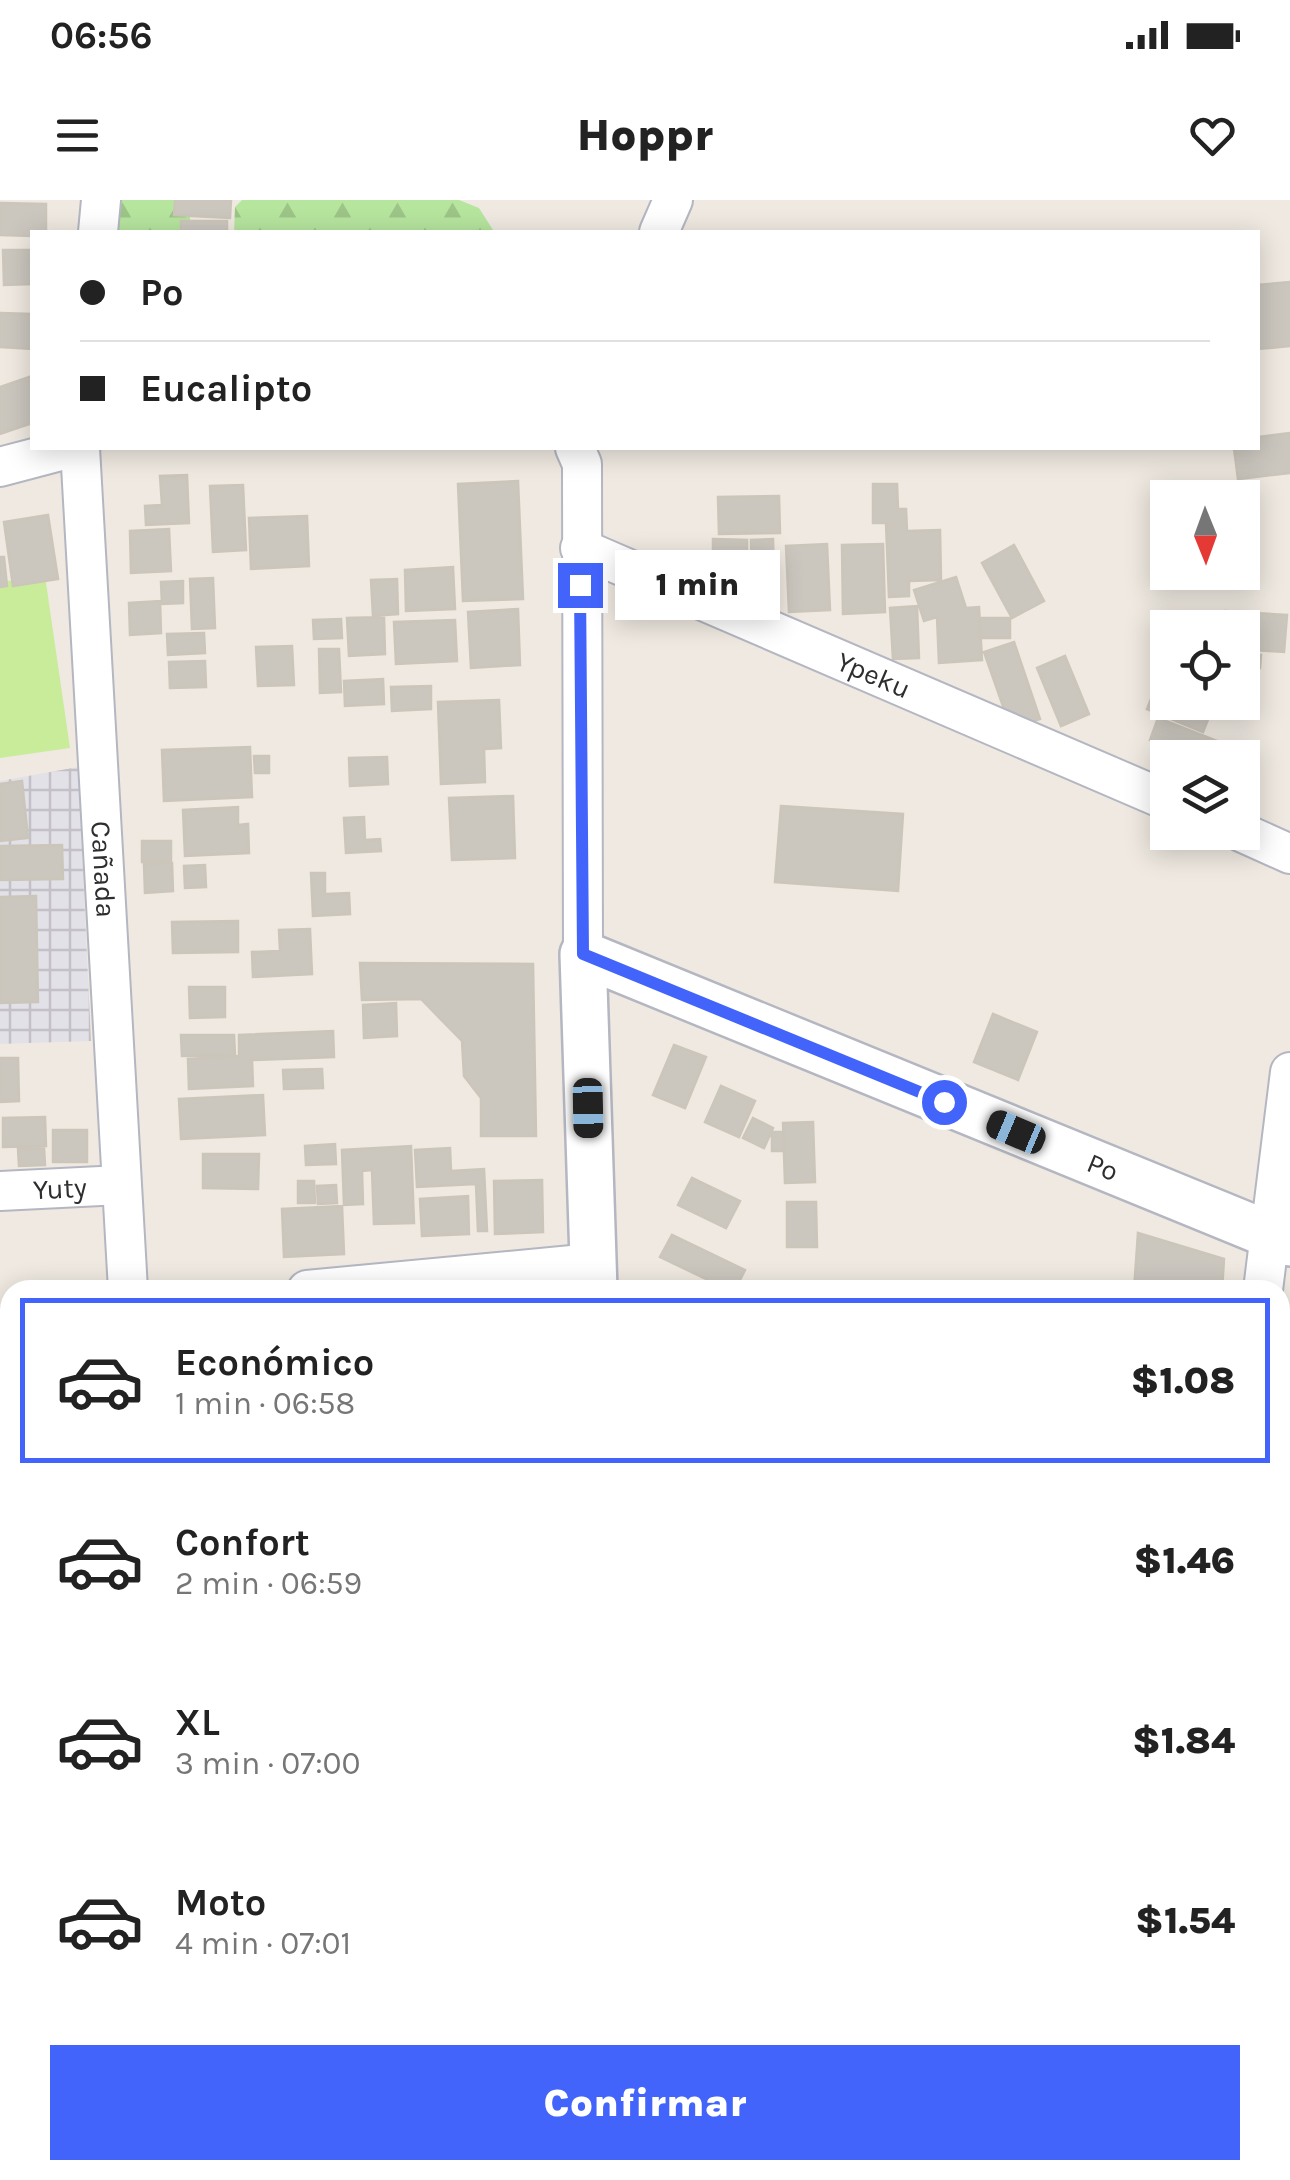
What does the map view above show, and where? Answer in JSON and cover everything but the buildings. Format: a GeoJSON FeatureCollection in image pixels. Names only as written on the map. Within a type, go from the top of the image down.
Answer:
{"type":"FeatureCollection","features":[{"type":"Feature","properties":{"kind":"street"},"geometry":{"type":"LineString","coordinates":[[98,230],[101,200]]}},
{"type":"Feature","properties":{"kind":"street"},"geometry":{"type":"LineString","coordinates":[[660,230],[674,200]]}},
{"type":"Feature","properties":{"kind":"street"},"geometry":{"type":"LineString","coordinates":[[0,468],[65,450]]}},
{"type":"Feature","properties":{"kind":"street","name":"Cañada"},"geometry":{"type":"LineString","coordinates":[[80,450],[127,1280]]}},
{"type":"Feature","properties":{"kind":"street"},"geometry":{"type":"LineString","coordinates":[[511,1280],[593,1276],[583,954],[582,464],[576,450]]}},
{"type":"Feature","properties":{"kind":"street","name":"Ypeku"},"geometry":{"type":"LineString","coordinates":[[580,548],[1150,793]]}},
{"type":"Feature","properties":{"kind":"street"},"geometry":{"type":"LineString","coordinates":[[1260,841],[1290,854]]}},
{"type":"Feature","properties":{"kind":"street","name":"Po"},"geometry":{"type":"LineString","coordinates":[[583,954],[1279,1239]]}},
{"type":"Feature","properties":{"kind":"street"},"geometry":{"type":"LineString","coordinates":[[1266,1280],[1279,1239],[1290,1072]]}},
{"type":"Feature","properties":{"kind":"street","name":"Yuty"},"geometry":{"type":"LineString","coordinates":[[0,1191],[121,1185]]}},
{"type":"Feature","properties":{"kind":"shaded area"},"geometry":{"type":"Polygon","coordinates":[[[78,767],[91,1041],[0,1044],[0,781],[78,767]]]}},
{"type":"Feature","properties":{"kind":"green space"},"geometry":{"type":"Polygon","coordinates":[[[110,200],[190,200],[190,230],[101,230],[110,200]]]}},
{"type":"Feature","properties":{"kind":"green space"},"geometry":{"type":"Polygon","coordinates":[[[242,200],[459,200],[479,208],[493,230],[234,230],[235,207],[242,200]]]}},
{"type":"Feature","properties":{"kind":"green space"},"geometry":{"type":"Polygon","coordinates":[[[45,576],[70,748],[0,758],[0,582],[45,576]]]}},
{"type":"Feature","properties":{"kind":"route"},"geometry":{"type":"LineString","coordinates":[[580,585],[583,954],[944,1102]]}}]}
